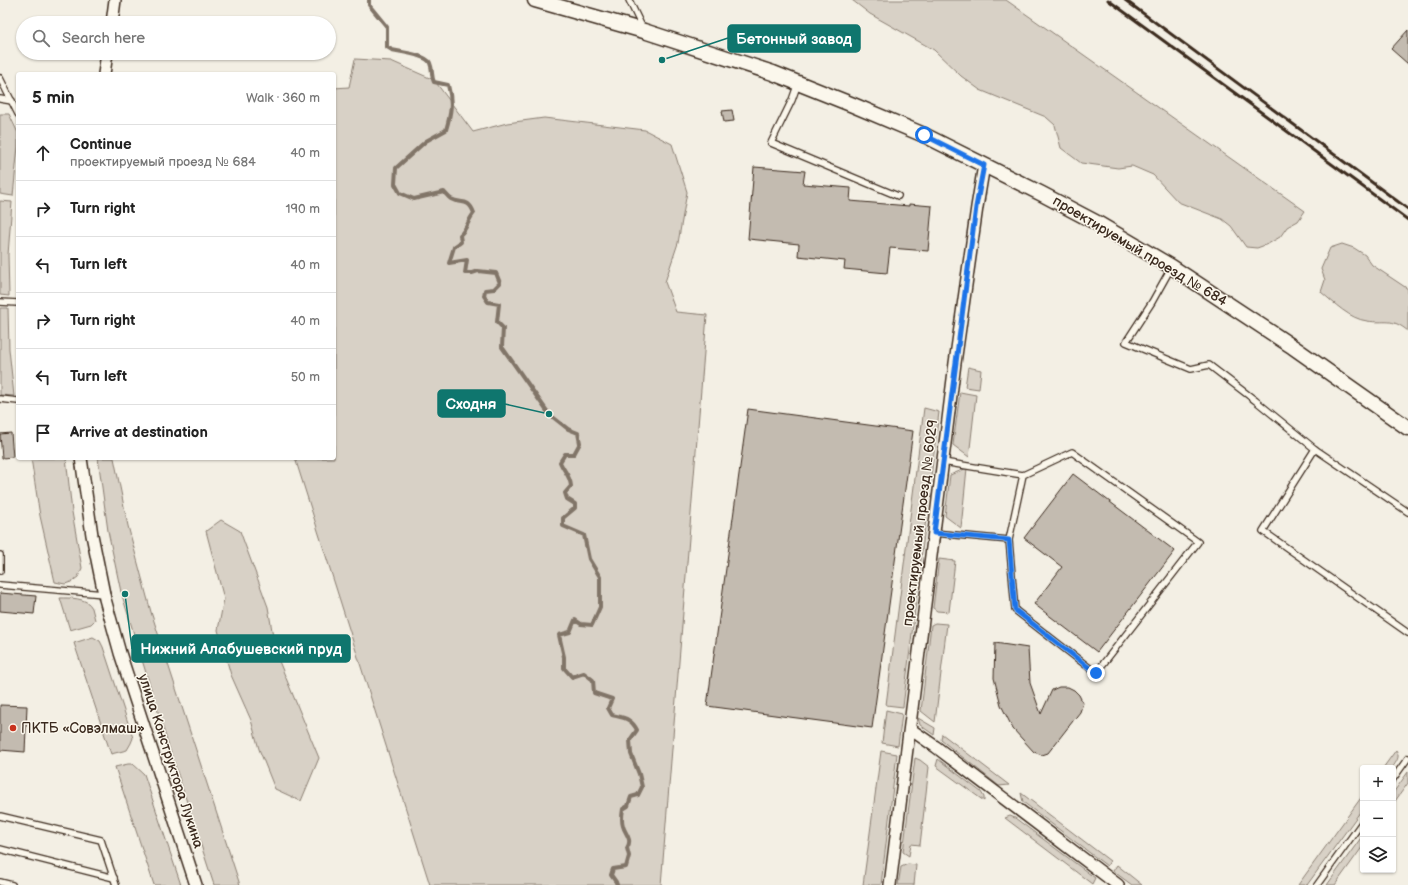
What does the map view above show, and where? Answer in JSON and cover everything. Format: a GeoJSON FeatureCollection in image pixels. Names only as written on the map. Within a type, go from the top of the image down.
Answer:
{"type":"FeatureCollection","features":[{"type":"Feature","properties":{"kind":"street"},"geometry":{"type":"LineString","coordinates":[[113,16],[114,0]]}},
{"type":"Feature","properties":{"kind":"street","name":"проектируемый проезд № 684"},"geometry":{"type":"LineString","coordinates":[[535,0],[644,31],[798,82],[924,135],[1099,224],[1172,267],[1293,346],[1408,428]]}},
{"type":"Feature","properties":{"kind":"street"},"geometry":{"type":"LineString","coordinates":[[104,72],[106,60]]}},
{"type":"Feature","properties":{"kind":"street","name":"проектируемый проезд № 6029"},"geometry":{"type":"LineString","coordinates":[[890,885],[976,207],[984,165]]}},
{"type":"Feature","properties":{"kind":"street","name":"улица Конструктора Лукина"},"geometry":{"type":"LineString","coordinates":[[82,460],[92,535],[104,594],[120,653],[196,885]]}},
{"type":"Feature","properties":{"kind":"street"},"geometry":{"type":"LineString","coordinates":[[910,729],[936,747],[1118,885]]}},
{"type":"Feature","properties":{"kind":"lane"},"geometry":{"type":"LineString","coordinates":[[628,0],[644,31]]}},
{"type":"Feature","properties":{"kind":"lane"},"geometry":{"type":"LineString","coordinates":[[0,78],[16,110]]}},
{"type":"Feature","properties":{"kind":"lane"},"geometry":{"type":"LineString","coordinates":[[798,82],[792,100],[771,143],[898,196]]}},
{"type":"Feature","properties":{"kind":"lane"},"geometry":{"type":"LineString","coordinates":[[0,99],[12,101]]}},
{"type":"Feature","properties":{"kind":"lane"},"geometry":{"type":"LineString","coordinates":[[1172,267],[1152,302],[1126,342],[1191,369],[1209,366],[1256,401],[1315,449],[1408,512]]}},
{"type":"Feature","properties":{"kind":"lane"},"geometry":{"type":"LineString","coordinates":[[0,302],[16,303]]}},
{"type":"Feature","properties":{"kind":"lane"},"geometry":{"type":"LineString","coordinates":[[0,399],[16,401]]}},
{"type":"Feature","properties":{"kind":"lane"},"geometry":{"type":"LineString","coordinates":[[1315,449],[1263,531],[1408,633]]}},
{"type":"Feature","properties":{"kind":"lane"},"geometry":{"type":"LineString","coordinates":[[943,462],[1023,475],[1072,452],[1198,542],[1096,673],[1015,610],[1009,540],[1023,475]]}},
{"type":"Feature","properties":{"kind":"lane"},"geometry":{"type":"LineString","coordinates":[[934,533],[1009,540]]}},
{"type":"Feature","properties":{"kind":"lane"},"geometry":{"type":"LineString","coordinates":[[0,556],[0,571]]}},
{"type":"Feature","properties":{"kind":"lane"},"geometry":{"type":"LineString","coordinates":[[0,585],[104,594]]}},
{"type":"Feature","properties":{"kind":"lane"},"geometry":{"type":"LineString","coordinates":[[1396,775],[1408,758]]}},
{"type":"Feature","properties":{"kind":"lane"},"geometry":{"type":"LineString","coordinates":[[0,816],[101,840],[116,885]]}},
{"type":"Feature","properties":{"kind":"lane"},"geometry":{"type":"LineString","coordinates":[[1317,885],[1360,825]]}},
{"type":"Feature","properties":{"kind":"lane"},"geometry":{"type":"LineString","coordinates":[[0,849],[114,878]]}},
{"type":"Feature","properties":{"kind":"lane"},"geometry":{"type":"LineString","coordinates":[[0,882],[12,885]]}},
{"type":"Feature","properties":{"kind":"shaded area"},"geometry":{"type":"Polygon","coordinates":[[[852,0],[1006,0],[1305,211],[1298,221],[1287,227],[1280,237],[1257,248],[1246,247],[1231,226],[1222,219],[1178,202],[1153,175],[1132,166],[1118,168],[1081,163],[1061,148],[1055,125],[1046,117],[980,90],[961,76],[934,50],[870,14],[852,0]]]}},
{"type":"Feature","properties":{"kind":"shaded area"},"geometry":{"type":"Polygon","coordinates":[[[355,59],[391,61],[434,80],[473,132],[507,123],[544,118],[645,130],[672,144],[687,192],[678,243],[665,282],[676,312],[707,315],[661,885],[430,885],[296,460],[336,460],[336,88],[349,87],[355,59]]]}},
{"type":"Feature","properties":{"kind":"shaded area"},"geometry":{"type":"Polygon","coordinates":[[[0,114],[9,114],[16,129],[16,166],[13,196],[0,194],[0,114]]]}},
{"type":"Feature","properties":{"kind":"shaded area"},"geometry":{"type":"Polygon","coordinates":[[[0,201],[12,202],[8,255],[9,296],[0,295],[0,201]]]}},
{"type":"Feature","properties":{"kind":"shaded area"},"geometry":{"type":"Polygon","coordinates":[[[1342,244],[1354,248],[1365,255],[1372,265],[1408,289],[1408,331],[1393,322],[1374,322],[1361,320],[1354,317],[1342,310],[1321,292],[1325,280],[1321,269],[1330,248],[1342,244]]]}},
{"type":"Feature","properties":{"kind":"shaded area"},"geometry":{"type":"Polygon","coordinates":[[[0,308],[8,308],[9,349],[14,396],[0,395],[0,308]]]}},
{"type":"Feature","properties":{"kind":"shaded area"},"geometry":{"type":"Polygon","coordinates":[[[968,367],[981,370],[979,389],[965,387],[968,367]]]}},
{"type":"Feature","properties":{"kind":"shaded area"},"geometry":{"type":"Polygon","coordinates":[[[960,392],[976,395],[969,457],[953,445],[960,392]]]}},
{"type":"Feature","properties":{"kind":"shaded area"},"geometry":{"type":"Polygon","coordinates":[[[924,408],[939,412],[903,707],[886,705],[924,408]]]}},
{"type":"Feature","properties":{"kind":"shaded area"},"geometry":{"type":"Polygon","coordinates":[[[31,460],[66,460],[72,512],[82,568],[78,577],[71,582],[65,584],[55,582],[40,516],[31,460]]]}},
{"type":"Feature","properties":{"kind":"shaded area"},"geometry":{"type":"Polygon","coordinates":[[[98,460],[114,460],[128,526],[151,612],[240,885],[214,885],[121,592],[108,531],[98,460]]]}},
{"type":"Feature","properties":{"kind":"shaded area"},"geometry":{"type":"Polygon","coordinates":[[[967,468],[961,528],[945,516],[950,475],[967,468]]]}},
{"type":"Feature","properties":{"kind":"shaded area"},"geometry":{"type":"Polygon","coordinates":[[[221,520],[240,531],[268,607],[276,654],[319,758],[301,801],[275,789],[259,749],[251,720],[231,675],[218,630],[224,599],[206,531],[221,520]]]}},
{"type":"Feature","properties":{"kind":"shaded area"},"geometry":{"type":"Polygon","coordinates":[[[939,559],[955,561],[949,612],[937,611],[933,608],[939,559]]]}},
{"type":"Feature","properties":{"kind":"shaded area"},"geometry":{"type":"Polygon","coordinates":[[[60,598],[78,599],[90,604],[95,620],[91,624],[70,630],[60,598]]]}},
{"type":"Feature","properties":{"kind":"shaded area"},"geometry":{"type":"Polygon","coordinates":[[[935,623],[947,624],[935,722],[921,711],[931,625],[935,623]]]}},
{"type":"Feature","properties":{"kind":"shaded area"},"geometry":{"type":"Polygon","coordinates":[[[93,637],[100,641],[103,647],[133,738],[127,750],[111,754],[74,643],[93,637]]]}},
{"type":"Feature","properties":{"kind":"shaded area"},"geometry":{"type":"Polygon","coordinates":[[[886,710],[902,714],[898,746],[882,743],[886,710]]]}},
{"type":"Feature","properties":{"kind":"shaded area"},"geometry":{"type":"Polygon","coordinates":[[[918,718],[935,728],[934,735],[920,725],[918,718]]]}},
{"type":"Feature","properties":{"kind":"shaded area"},"geometry":{"type":"Polygon","coordinates":[[[942,734],[1009,785],[999,786],[941,740],[942,734]]]}},
{"type":"Feature","properties":{"kind":"shaded area"},"geometry":{"type":"Polygon","coordinates":[[[1396,750],[1398,757],[1394,765],[1385,765],[1396,750]]]}},
{"type":"Feature","properties":{"kind":"shaded area"},"geometry":{"type":"Polygon","coordinates":[[[881,751],[897,754],[881,885],[863,885],[881,751]]]}},
{"type":"Feature","properties":{"kind":"shaded area"},"geometry":{"type":"Polygon","coordinates":[[[915,758],[929,767],[920,845],[911,844],[909,856],[903,852],[915,758]]]}},
{"type":"Feature","properties":{"kind":"shaded area"},"geometry":{"type":"Polygon","coordinates":[[[938,759],[981,792],[984,797],[984,801],[936,766],[938,759]]]}},
{"type":"Feature","properties":{"kind":"shaded area"},"geometry":{"type":"Polygon","coordinates":[[[133,764],[144,774],[181,885],[154,885],[115,767],[133,764]]]}},
{"type":"Feature","properties":{"kind":"shaded area"},"geometry":{"type":"Polygon","coordinates":[[[1408,772],[1408,783],[1396,800],[1396,789],[1408,772]]]}},
{"type":"Feature","properties":{"kind":"shaded area"},"geometry":{"type":"Polygon","coordinates":[[[1021,793],[1110,861],[1107,866],[1023,802],[1021,793]]]}},
{"type":"Feature","properties":{"kind":"shaded area"},"geometry":{"type":"Polygon","coordinates":[[[1360,799],[1360,812],[1307,885],[1298,885],[1360,799]]]}},
{"type":"Feature","properties":{"kind":"shaded area"},"geometry":{"type":"Polygon","coordinates":[[[1010,816],[1015,818],[1095,878],[1092,884],[1005,818],[1010,816]]]}},
{"type":"Feature","properties":{"kind":"shaded area"},"geometry":{"type":"Polygon","coordinates":[[[1360,839],[1360,850],[1335,885],[1327,885],[1360,839]]]}},
{"type":"Feature","properties":{"kind":"shaded area"},"geometry":{"type":"Polygon","coordinates":[[[908,864],[916,865],[914,885],[898,885],[901,867],[908,864]]]}},
{"type":"Feature","properties":{"kind":"shaded area"},"geometry":{"type":"Polygon","coordinates":[[[1117,865],[1142,885],[1132,885],[1113,871],[1117,865]]]}},
{"type":"Feature","properties":{"kind":"building"},"geometry":{"type":"Polygon","coordinates":[[[1408,30],[1408,64],[1391,49],[1408,30]]]}},
{"type":"Feature","properties":{"kind":"building"},"geometry":{"type":"Polygon","coordinates":[[[732,110],[734,121],[724,122],[722,111],[732,110]]]}},
{"type":"Feature","properties":{"kind":"building"},"geometry":{"type":"Polygon","coordinates":[[[754,167],[805,171],[803,184],[851,188],[850,201],[909,206],[909,204],[932,206],[928,251],[890,248],[887,273],[844,269],[845,261],[798,256],[799,244],[748,239],[754,167]]]}},
{"type":"Feature","properties":{"kind":"building"},"geometry":{"type":"Polygon","coordinates":[[[748,409],[913,431],[872,728],[707,706],[748,409]]]}},
{"type":"Feature","properties":{"kind":"building"},"geometry":{"type":"Polygon","coordinates":[[[11,433],[13,457],[2,458],[0,434],[11,433]]]}},
{"type":"Feature","properties":{"kind":"building"},"geometry":{"type":"Polygon","coordinates":[[[1073,474],[1175,551],[1097,652],[1034,604],[1062,567],[1024,538],[1073,474]]]}},
{"type":"Feature","properties":{"kind":"building"},"geometry":{"type":"Polygon","coordinates":[[[0,593],[36,596],[34,614],[0,611],[0,593]]]}},
{"type":"Feature","properties":{"kind":"building"},"geometry":{"type":"Polygon","coordinates":[[[995,643],[1028,648],[1030,683],[1041,714],[1052,690],[1059,687],[1068,687],[1074,690],[1079,695],[1083,703],[1080,712],[1048,753],[1042,755],[1034,752],[1013,729],[1001,705],[994,678],[995,643]]]}},
{"type":"Feature","properties":{"kind":"building","name":"ПКТБ «Совэлмаш»"},"geometry":{"type":"Polygon","coordinates":[[[0,705],[27,706],[25,752],[0,750],[0,705]]]}},
{"type":"Feature","properties":{"kind":"waterway"},"geometry":{"type":"LineString","coordinates":[[369,0],[369,5],[387,27],[387,47],[392,50],[419,56],[428,60],[431,66],[434,82],[448,85],[451,103],[446,130],[426,141],[396,168],[395,184],[400,193],[414,199],[444,192],[451,199],[467,203],[472,208],[474,213],[460,235],[461,242],[454,247],[449,263],[467,260],[465,273],[478,271],[496,273],[500,283],[494,289],[485,290],[484,296],[488,302],[499,304],[497,322],[503,328],[502,347],[549,414],[568,429],[578,433],[580,443],[574,454],[565,454],[560,462],[568,476],[571,486],[565,493],[567,499],[575,504],[575,508],[563,518],[563,526],[584,535],[589,559],[600,577],[600,607],[592,625],[581,624],[575,620],[570,632],[559,635],[564,657],[564,668],[572,677],[584,673],[593,680],[594,693],[612,699],[608,708],[612,715],[630,721],[637,730],[630,740],[631,754],[639,774],[642,787],[638,795],[631,797],[628,806],[623,809],[622,822],[629,839],[629,845],[627,848],[629,856],[626,867],[613,869],[611,875],[617,885]]}},
{"type":"Feature","properties":{"kind":"railway"},"geometry":{"type":"LineString","coordinates":[[1108,0],[1408,220]]}},
{"type":"Feature","properties":{"kind":"railway"},"geometry":{"type":"LineString","coordinates":[[1125,0],[1408,209]]}},
{"type":"Feature","properties":{"kind":"place","name":"Бетонный завод"},"geometry":{"type":"Point","coordinates":[662,60]}},
{"type":"Feature","properties":{"kind":"place","name":"Сходня"},"geometry":{"type":"Point","coordinates":[549,414]}},
{"type":"Feature","properties":{"kind":"place","name":"Нижний Алабушевский пруд"},"geometry":{"type":"Point","coordinates":[125,594]}},
{"type":"Feature","properties":{"kind":"place","name":"ПКТБ «Совэлмаш»"},"geometry":{"type":"Point","coordinates":[13,728]}},
{"type":"Feature","properties":{"kind":"route"},"geometry":{"type":"LineString","coordinates":[[924,135],[984,165],[976,207],[934,533],[1009,540],[1015,610],[1096,673]]}}]}
